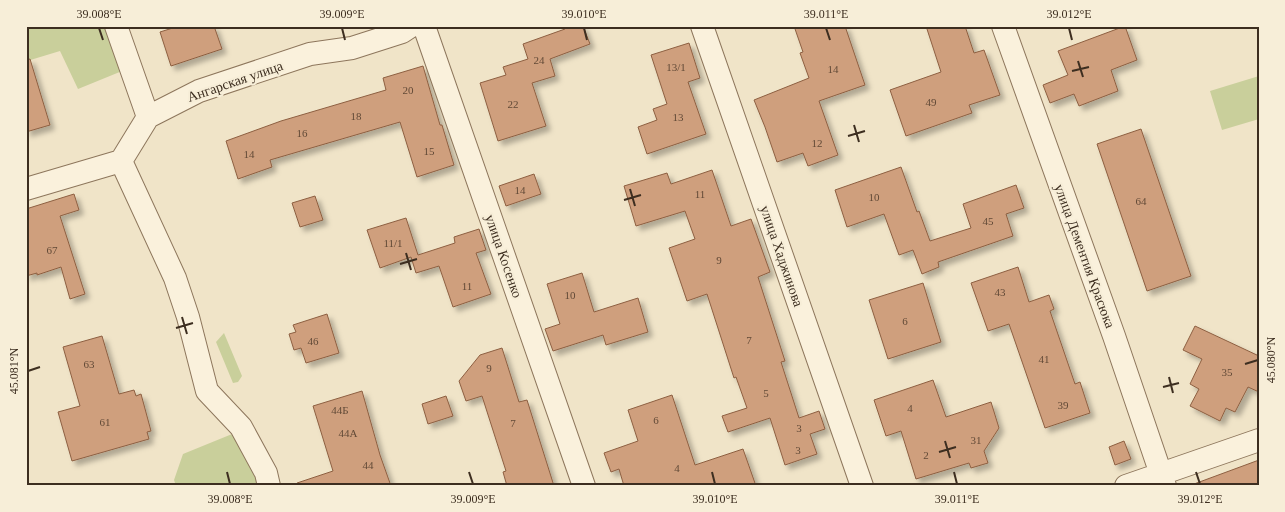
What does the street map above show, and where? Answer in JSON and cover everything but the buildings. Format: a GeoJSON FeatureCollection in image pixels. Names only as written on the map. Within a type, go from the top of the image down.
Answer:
{"type":"FeatureCollection","features":[{"type":"Feature","properties":{"kind":"street"},"geometry":{"type":"LineString","coordinates":[[26,189],[121,161],[148,117],[116,26]]}},
{"type":"Feature","properties":{"kind":"street","name":"Ангарская улица"},"geometry":{"type":"LineString","coordinates":[[148,117],[199,91],[310,54],[352,48],[402,32],[411,26]]}},
{"type":"Feature","properties":{"kind":"street","name":"улица Косенко"},"geometry":{"type":"LineString","coordinates":[[424,26],[584,486]]}},
{"type":"Feature","properties":{"kind":"street","name":"улица Хаджинова"},"geometry":{"type":"LineString","coordinates":[[702,26],[862,486]]}},
{"type":"Feature","properties":{"kind":"street","name":"улица Дементия Красюка"},"geometry":{"type":"LineString","coordinates":[[1003,26],[1111,327],[1163,479]]}},
{"type":"Feature","properties":{"kind":"street"},"geometry":{"type":"LineString","coordinates":[[121,161],[175,278],[188,317],[207,391],[241,426],[266,473],[268,486]]}},
{"type":"Feature","properties":{"kind":"street"},"geometry":{"type":"LineString","coordinates":[[1126,486],[1163,479],[1259,440]]}},
{"type":"Feature","properties":{"kind":"green space"},"geometry":{"type":"Polygon","coordinates":[[[26,26],[112,26],[127,69],[78,89],[60,51],[27,61],[26,26]]]}},
{"type":"Feature","properties":{"kind":"green space"},"geometry":{"type":"Polygon","coordinates":[[[1259,76],[1259,119],[1222,130],[1210,91],[1259,76]]]}},
{"type":"Feature","properties":{"kind":"green space"},"geometry":{"type":"Polygon","coordinates":[[[224,333],[242,376],[238,382],[233,383],[216,342],[224,333]]]}},
{"type":"Feature","properties":{"kind":"green space"},"geometry":{"type":"Polygon","coordinates":[[[237,432],[265,486],[176,486],[174,480],[183,454],[237,432]]]}}]}
